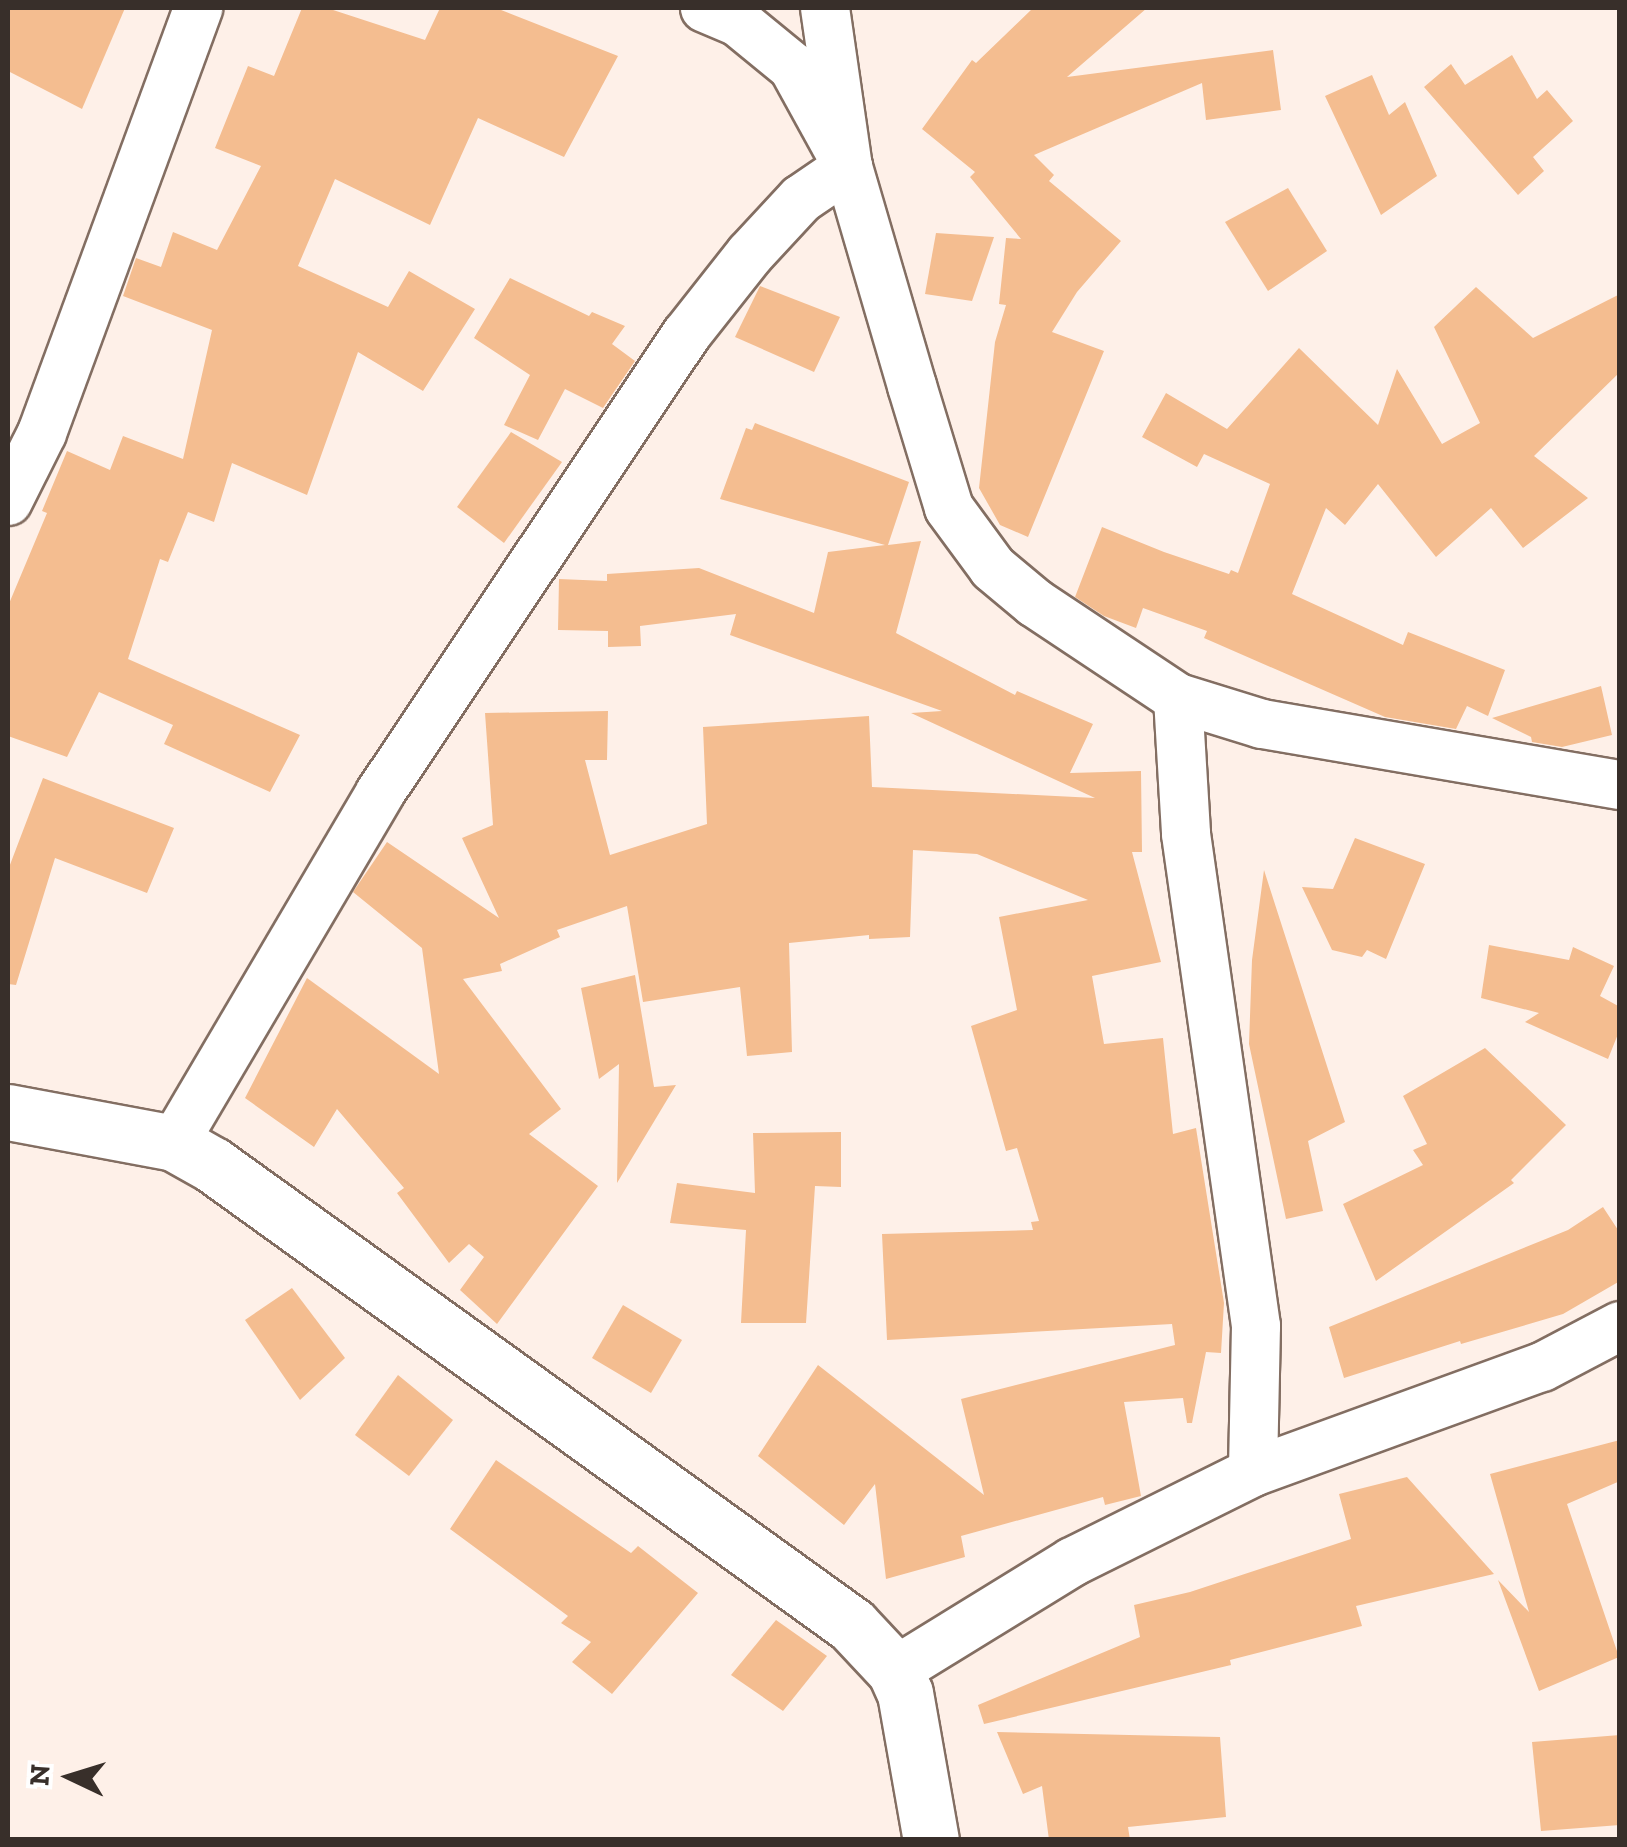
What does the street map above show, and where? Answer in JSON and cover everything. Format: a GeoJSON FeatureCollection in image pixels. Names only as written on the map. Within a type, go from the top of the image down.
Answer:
{"type":"FeatureCollection","features":[{"type":"Feature","properties":{"kind":"street"},"geometry":{"type":"LineString","coordinates":[[8,500],[42,433],[198,8]]}},
{"type":"Feature","properties":{"kind":"street"},"geometry":{"type":"LineString","coordinates":[[705,8],[738,22],[793,67],[848,167]]}},
{"type":"Feature","properties":{"kind":"street"},"geometry":{"type":"LineString","coordinates":[[825,8],[848,167],[950,508],[993,568],[1035,602],[1178,698],[1262,724],[1620,785]]}},
{"type":"Feature","properties":{"kind":"street"},"geometry":{"type":"LineString","coordinates":[[174,1144],[380,794],[686,335],[750,254],[801,200],[848,167]]}},
{"type":"Feature","properties":{"kind":"street"},"geometry":{"type":"LineString","coordinates":[[1178,698],[1186,834],[1256,1326],[1253,1472]]}},
{"type":"Feature","properties":{"kind":"street"},"geometry":{"type":"LineString","coordinates":[[8,1112],[174,1144],[295,1222],[852,1625],[895,1672],[913,1724],[932,1840]]}},
{"type":"Feature","properties":{"kind":"street"},"geometry":{"type":"LineString","coordinates":[[895,1672],[1072,1562],[1253,1472],[1542,1367],[1620,1326]]}},
{"type":"Feature","properties":{"kind":"building"},"geometry":{"type":"Polygon","coordinates":[[[8,8],[125,8],[82,109],[8,71],[8,8]]]}},
{"type":"Feature","properties":{"kind":"building"},"geometry":{"type":"Polygon","coordinates":[[[302,8],[327,8],[425,40],[440,8],[496,8],[618,56],[564,157],[478,118],[430,225],[335,179],[298,266],[388,307],[409,271],[475,309],[423,391],[358,352],[307,495],[232,463],[214,522],[188,512],[168,562],[160,559],[128,659],[300,735],[270,792],[164,744],[173,725],[99,692],[67,757],[8,736],[8,606],[47,513],[42,511],[67,451],[110,470],[123,436],[183,459],[212,330],[123,296],[136,258],[161,267],[173,232],[217,250],[261,166],[215,148],[248,66],[274,76],[302,8]]]}},
{"type":"Feature","properties":{"kind":"building"},"geometry":{"type":"Polygon","coordinates":[[[1033,8],[1147,8],[1067,77],[1273,50],[1281,110],[1206,120],[1202,83],[1034,155],[1054,175],[1049,181],[1121,241],[1077,292],[1052,332],[1104,351],[1028,537],[1000,525],[979,488],[995,342],[1006,305],[999,304],[1006,238],[1021,239],[970,177],[975,172],[922,129],[972,60],[976,63],[1033,8]]]}},
{"type":"Feature","properties":{"kind":"building"},"geometry":{"type":"Polygon","coordinates":[[[1512,55],[1537,99],[1547,90],[1573,121],[1533,157],[1544,171],[1518,195],[1424,87],[1451,64],[1465,85],[1512,55]]]}},
{"type":"Feature","properties":{"kind":"building"},"geometry":{"type":"Polygon","coordinates":[[[1372,75],[1389,115],[1405,102],[1437,176],[1381,215],[1325,96],[1372,75]]]}},
{"type":"Feature","properties":{"kind":"building"},"geometry":{"type":"Polygon","coordinates":[[[1288,188],[1327,251],[1268,291],[1225,222],[1288,188]]]}},
{"type":"Feature","properties":{"kind":"building"},"geometry":{"type":"Polygon","coordinates":[[[936,233],[994,237],[972,301],[925,294],[936,233]]]}},
{"type":"Feature","properties":{"kind":"building"},"geometry":{"type":"Polygon","coordinates":[[[510,278],[589,316],[592,312],[625,326],[612,344],[635,361],[603,408],[565,389],[538,440],[504,425],[530,375],[474,338],[510,278]]]}},
{"type":"Feature","properties":{"kind":"building"},"geometry":{"type":"Polygon","coordinates":[[[760,286],[840,317],[814,372],[735,337],[760,286]]]}},
{"type":"Feature","properties":{"kind":"building"},"geometry":{"type":"Polygon","coordinates":[[[1476,287],[1533,338],[1620,294],[1620,372],[1534,456],[1588,498],[1523,548],[1491,508],[1436,557],[1378,484],[1345,525],[1326,508],[1292,594],[1403,645],[1408,632],[1505,670],[1488,716],[1467,706],[1456,729],[1385,717],[1204,638],[1207,631],[1143,608],[1136,628],[1104,616],[1075,597],[1102,527],[1229,574],[1231,570],[1238,573],[1270,484],[1204,454],[1197,467],[1142,437],[1166,393],[1227,429],[1299,348],[1378,425],[1397,369],[1442,444],[1480,423],[1434,327],[1476,287]]]}},
{"type":"Feature","properties":{"kind":"building"},"geometry":{"type":"Polygon","coordinates":[[[755,423],[909,482],[888,545],[921,541],[896,633],[1015,695],[1017,691],[1093,724],[1070,773],[1141,771],[1142,852],[1132,852],[1161,962],[1092,976],[1104,1044],[1163,1038],[1173,1134],[1196,1128],[1224,1303],[1221,1353],[1206,1352],[1192,1423],[1187,1423],[1183,1398],[1124,1402],[1141,1496],[1105,1505],[1103,1497],[961,1536],[965,1557],[886,1579],[875,1484],[844,1525],[758,1456],[818,1365],[984,1495],[961,1399],[1175,1345],[1172,1324],[887,1340],[882,1234],[1033,1230],[1031,1222],[1039,1221],[1017,1148],[1006,1151],[971,1026],[1017,1010],[999,917],[1088,900],[977,854],[913,850],[910,937],[869,939],[869,935],[789,943],[792,1052],[747,1056],[740,987],[643,1002],[627,906],[557,930],[560,937],[500,964],[502,971],[463,979],[561,1109],[529,1134],[598,1186],[497,1324],[460,1290],[484,1257],[469,1244],[449,1263],[397,1193],[404,1188],[337,1109],[314,1147],[245,1098],[307,978],[439,1074],[422,948],[353,892],[387,842],[499,918],[462,838],[493,825],[485,713],[608,711],[607,760],[585,760],[610,855],[707,824],[703,727],[869,716],[872,787],[1095,798],[911,713],[942,711],[730,635],[736,614],[640,626],[641,646],[608,647],[608,631],[558,630],[559,579],[607,581],[607,574],[699,568],[814,613],[828,552],[885,545],[720,499],[746,428],[752,430],[755,423]]]}},
{"type":"Feature","properties":{"kind":"building"},"geometry":{"type":"Polygon","coordinates":[[[511,432],[562,462],[504,543],[457,507],[511,432]]]}},
{"type":"Feature","properties":{"kind":"building"},"geometry":{"type":"Polygon","coordinates":[[[1601,686],[1612,735],[1562,747],[1532,742],[1531,737],[1492,718],[1601,686]]]}},
{"type":"Feature","properties":{"kind":"building"},"geometry":{"type":"Polygon","coordinates":[[[43,778],[174,828],[147,893],[55,858],[16,985],[8,984],[8,870],[43,778]]]}},
{"type":"Feature","properties":{"kind":"building"},"geometry":{"type":"Polygon","coordinates":[[[1355,838],[1425,864],[1386,959],[1367,950],[1362,957],[1332,950],[1302,887],[1333,889],[1355,838]]]}},
{"type":"Feature","properties":{"kind":"building"},"geometry":{"type":"Polygon","coordinates":[[[1264,870],[1345,1122],[1308,1141],[1323,1211],[1286,1219],[1249,1044],[1252,960],[1264,870]]]}},
{"type":"Feature","properties":{"kind":"building"},"geometry":{"type":"Polygon","coordinates":[[[1489,945],[1569,960],[1573,947],[1614,966],[1600,996],[1620,1007],[1620,1029],[1608,1059],[1525,1022],[1539,1013],[1481,998],[1489,945]]]}},
{"type":"Feature","properties":{"kind":"building"},"geometry":{"type":"Polygon","coordinates":[[[635,975],[654,1087],[676,1085],[617,1183],[619,1064],[599,1079],[581,988],[635,975]]]}},
{"type":"Feature","properties":{"kind":"building"},"geometry":{"type":"Polygon","coordinates":[[[1485,1048],[1566,1125],[1511,1180],[1514,1183],[1376,1281],[1343,1204],[1423,1165],[1413,1150],[1427,1144],[1403,1096],[1485,1048]]]}},
{"type":"Feature","properties":{"kind":"building"},"geometry":{"type":"Polygon","coordinates":[[[841,1132],[841,1187],[815,1186],[806,1323],[741,1323],[746,1230],[670,1223],[677,1183],[755,1193],[753,1133],[841,1132]]]}},
{"type":"Feature","properties":{"kind":"building"},"geometry":{"type":"Polygon","coordinates":[[[1603,1207],[1620,1233],[1620,1281],[1563,1314],[1344,1378],[1329,1327],[1568,1230],[1603,1207]]]}},
{"type":"Feature","properties":{"kind":"building"},"geometry":{"type":"Polygon","coordinates":[[[292,1288],[345,1358],[300,1400],[245,1320],[292,1288]]]}},
{"type":"Feature","properties":{"kind":"building"},"geometry":{"type":"Polygon","coordinates":[[[623,1305],[682,1340],[651,1393],[592,1358],[623,1305]]]}},
{"type":"Feature","properties":{"kind":"building"},"geometry":{"type":"Polygon","coordinates":[[[398,1375],[453,1420],[409,1476],[355,1435],[398,1375]]]}},
{"type":"Feature","properties":{"kind":"building"},"geometry":{"type":"Polygon","coordinates":[[[1620,1440],[1620,1481],[1567,1504],[1619,1657],[1539,1691],[1498,1580],[1529,1612],[1490,1474],[1620,1440]]]}},
{"type":"Feature","properties":{"kind":"building"},"geometry":{"type":"Polygon","coordinates":[[[496,1460],[631,1553],[638,1546],[698,1593],[612,1694],[572,1662],[591,1642],[561,1623],[568,1616],[450,1529],[496,1460]]]}},
{"type":"Feature","properties":{"kind":"building"},"geometry":{"type":"Polygon","coordinates":[[[1407,1477],[1494,1574],[1356,1606],[1362,1626],[1230,1660],[1231,1665],[984,1724],[978,1705],[1140,1637],[1134,1605],[1190,1592],[1351,1539],[1339,1494],[1407,1477]]]}},
{"type":"Feature","properties":{"kind":"building"},"geometry":{"type":"Polygon","coordinates":[[[776,1620],[827,1656],[783,1711],[731,1675],[776,1620]]]}},
{"type":"Feature","properties":{"kind":"building"},"geometry":{"type":"Polygon","coordinates":[[[997,1732],[1220,1737],[1226,1817],[1128,1827],[1130,1840],[1049,1840],[1042,1786],[1023,1794],[997,1732]]]}},
{"type":"Feature","properties":{"kind":"building"},"geometry":{"type":"Polygon","coordinates":[[[1620,1735],[1620,1825],[1541,1831],[1532,1742],[1620,1735]]]}}]}
